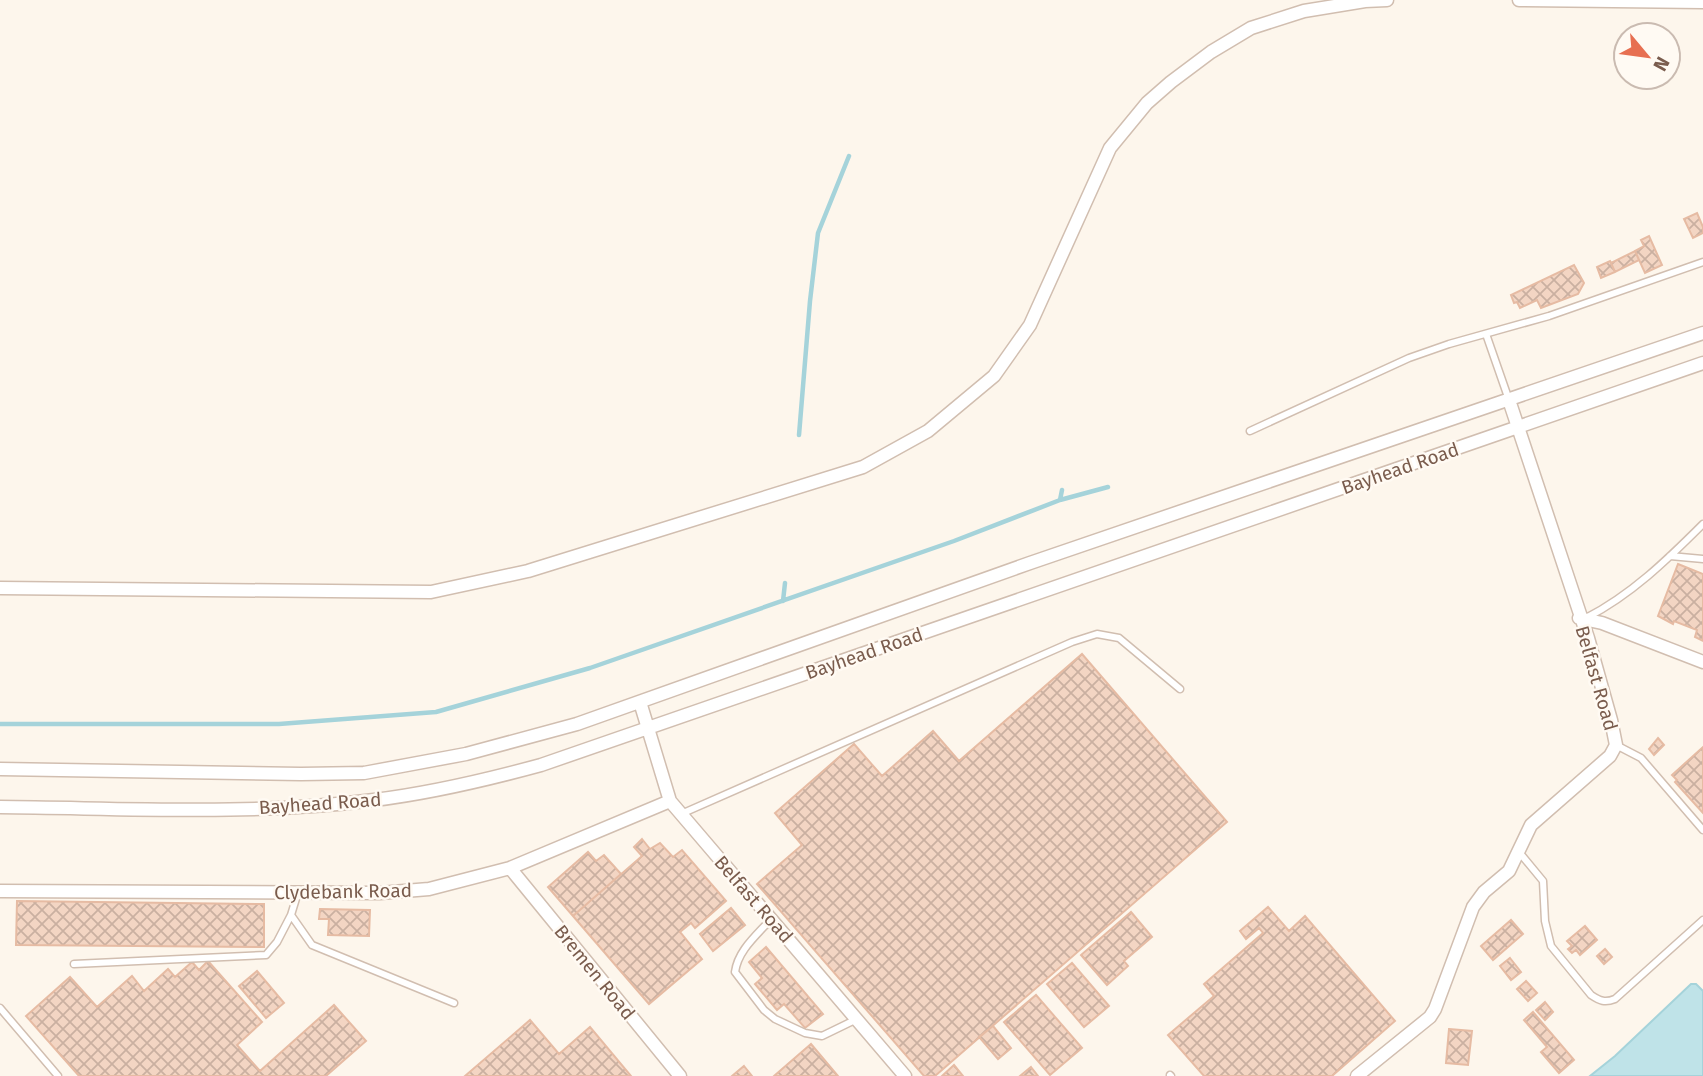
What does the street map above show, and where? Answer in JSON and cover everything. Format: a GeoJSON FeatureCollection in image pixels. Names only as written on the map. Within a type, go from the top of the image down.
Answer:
{"type":"FeatureCollection","features":[{"type":"Feature","properties":{"kind":"street"},"geometry":{"type":"LineString","coordinates":[[0,588],[431,592],[528,571],[863,467],[928,431],[994,376],[1030,325],[1110,148],[1147,103],[1211,52],[1251,28],[1304,11],[1387,0]]}},
{"type":"Feature","properties":{"kind":"street"},"geometry":{"type":"LineString","coordinates":[[1518,0],[1703,2]]}},
{"type":"Feature","properties":{"kind":"street","name":"Bayhead Road"},"geometry":{"type":"LineString","coordinates":[[0,769],[364,773],[466,754],[577,724],[1030,563],[1703,333]]}},
{"type":"Feature","properties":{"kind":"street","name":"Bayhead Road"},"geometry":{"type":"LineString","coordinates":[[0,807],[209,809],[314,806],[374,800],[477,782],[541,765],[1703,363]]}},
{"type":"Feature","properties":{"kind":"street","name":"Belfast Road"},"geometry":{"type":"LineString","coordinates":[[1357,1076],[1432,1014],[1473,907],[1484,892],[1509,871],[1531,825],[1610,756],[1616,745],[1582,618],[1508,400]]}},
{"type":"Feature","properties":{"kind":"street"},"geometry":{"type":"LineString","coordinates":[[1582,618],[1703,662]]}},
{"type":"Feature","properties":{"kind":"street","name":"Belfast Road"},"geometry":{"type":"LineString","coordinates":[[640,702],[670,802],[905,1076]]}},
{"type":"Feature","properties":{"kind":"street","name":"Clydebank Road"},"geometry":{"type":"LineString","coordinates":[[0,891],[380,893],[429,889],[510,868],[670,802]]}},
{"type":"Feature","properties":{"kind":"street","name":"Bremen Road"},"geometry":{"type":"LineString","coordinates":[[510,868],[680,1076]]}},
{"type":"Feature","properties":{"kind":"lane"},"geometry":{"type":"LineString","coordinates":[[1250,431],[1377,371],[1449,344],[1549,316],[1703,262]]}},
{"type":"Feature","properties":{"kind":"lane"},"geometry":{"type":"LineString","coordinates":[[1486,334],[1508,400]]}},
{"type":"Feature","properties":{"kind":"lane"},"geometry":{"type":"LineString","coordinates":[[1582,618],[1627,594],[1703,524]]}},
{"type":"Feature","properties":{"kind":"lane"},"geometry":{"type":"LineString","coordinates":[[1670,556],[1703,559]]}},
{"type":"Feature","properties":{"kind":"lane"},"geometry":{"type":"LineString","coordinates":[[681,814],[1097,634],[1119,638],[1180,689]]}},
{"type":"Feature","properties":{"kind":"lane"},"geometry":{"type":"LineString","coordinates":[[1616,745],[1641,758],[1703,830]]}},
{"type":"Feature","properties":{"kind":"lane"},"geometry":{"type":"LineString","coordinates":[[1520,852],[1543,881],[1545,921],[1551,946],[1591,995],[1600,1001],[1615,999],[1703,920]]}},
{"type":"Feature","properties":{"kind":"lane"},"geometry":{"type":"LineString","coordinates":[[74,964],[266,955],[277,942],[291,915],[298,892]]}},
{"type":"Feature","properties":{"kind":"lane"},"geometry":{"type":"LineString","coordinates":[[291,915],[312,945],[454,1003]]}},
{"type":"Feature","properties":{"kind":"lane"},"geometry":{"type":"LineString","coordinates":[[771,919],[740,953],[736,963],[734,972],[744,987],[775,1019],[811,1035],[822,1036],[857,1019]]}},
{"type":"Feature","properties":{"kind":"lane"},"geometry":{"type":"LineString","coordinates":[[0,1008],[58,1076]]}},
{"type":"Feature","properties":{"kind":"water"},"geometry":{"type":"Polygon","coordinates":[[[1691,984],[1696,984],[1703,991],[1703,1076],[1590,1076],[1615,1056],[1691,984]]]}},
{"type":"Feature","properties":{"kind":"building"},"geometry":{"type":"Polygon","coordinates":[[[1697,213],[1703,233],[1693,238],[1684,219],[1697,213]]]}},
{"type":"Feature","properties":{"kind":"building"},"geometry":{"type":"Polygon","coordinates":[[[1649,236],[1662,265],[1645,273],[1635,251],[1644,246],[1641,240],[1649,236]]]}},
{"type":"Feature","properties":{"kind":"building"},"geometry":{"type":"Polygon","coordinates":[[[1635,251],[1639,260],[1615,272],[1611,263],[1635,251]]]}},
{"type":"Feature","properties":{"kind":"building"},"geometry":{"type":"Polygon","coordinates":[[[1610,261],[1615,272],[1601,278],[1597,267],[1610,261]]]}},
{"type":"Feature","properties":{"kind":"building"},"geometry":{"type":"Polygon","coordinates":[[[1574,265],[1584,283],[1578,294],[1541,308],[1537,300],[1520,308],[1517,302],[1514,303],[1511,295],[1574,265]]]}},
{"type":"Feature","properties":{"kind":"building"},"geometry":{"type":"Polygon","coordinates":[[[1678,564],[1703,574],[1703,641],[1695,637],[1697,630],[1674,621],[1673,624],[1658,616],[1678,564]]]}},
{"type":"Feature","properties":{"kind":"building"},"geometry":{"type":"Polygon","coordinates":[[[1082,654],[1227,822],[935,1076],[924,1076],[757,884],[802,845],[775,813],[854,744],[882,776],[933,731],[959,761],[1082,654]]]}},
{"type":"Feature","properties":{"kind":"building"},"geometry":{"type":"Polygon","coordinates":[[[1658,738],[1664,745],[1654,755],[1649,749],[1658,738]]]}},
{"type":"Feature","properties":{"kind":"building"},"geometry":{"type":"Polygon","coordinates":[[[1703,747],[1703,813],[1675,782],[1677,780],[1672,775],[1703,747]]]}},
{"type":"Feature","properties":{"kind":"building"},"geometry":{"type":"Polygon","coordinates":[[[642,839],[650,849],[660,843],[673,857],[682,850],[726,901],[695,928],[691,923],[680,932],[702,959],[649,1004],[573,916],[642,856],[634,847],[642,839]]]}},
{"type":"Feature","properties":{"kind":"building"},"geometry":{"type":"Polygon","coordinates":[[[588,852],[596,861],[604,855],[621,874],[573,916],[548,887],[588,852]]]}},
{"type":"Feature","properties":{"kind":"building"},"geometry":{"type":"Polygon","coordinates":[[[17,901],[264,904],[264,947],[16,945],[17,901]]]}},
{"type":"Feature","properties":{"kind":"building"},"geometry":{"type":"Polygon","coordinates":[[[1268,907],[1289,931],[1305,916],[1395,1021],[1332,1076],[1204,1076],[1168,1035],[1214,996],[1204,984],[1263,933],[1259,928],[1246,939],[1240,931],[1268,907]]]}},
{"type":"Feature","properties":{"kind":"building"},"geometry":{"type":"Polygon","coordinates":[[[731,908],[745,925],[713,951],[700,934],[731,908]]]}},
{"type":"Feature","properties":{"kind":"building"},"geometry":{"type":"Polygon","coordinates":[[[320,909],[370,910],[369,936],[328,935],[329,919],[319,919],[320,909]]]}},
{"type":"Feature","properties":{"kind":"building"},"geometry":{"type":"Polygon","coordinates":[[[1131,912],[1152,937],[1124,961],[1128,966],[1107,985],[1081,955],[1131,912]]]}},
{"type":"Feature","properties":{"kind":"building"},"geometry":{"type":"Polygon","coordinates":[[[1511,920],[1523,934],[1493,960],[1481,946],[1511,920]]]}},
{"type":"Feature","properties":{"kind":"building"},"geometry":{"type":"Polygon","coordinates":[[[1585,926],[1597,940],[1580,955],[1576,950],[1572,953],[1568,949],[1572,946],[1567,941],[1585,926]]]}},
{"type":"Feature","properties":{"kind":"building"},"geometry":{"type":"Polygon","coordinates":[[[766,947],[823,1014],[805,1028],[784,1004],[777,1010],[755,984],[762,978],[749,962],[766,947]]]}},
{"type":"Feature","properties":{"kind":"building"},"geometry":{"type":"Polygon","coordinates":[[[1605,949],[1612,957],[1604,964],[1597,956],[1605,949]]]}},
{"type":"Feature","properties":{"kind":"building"},"geometry":{"type":"Polygon","coordinates":[[[1510,958],[1521,972],[1511,980],[1500,966],[1510,958]]]}},
{"type":"Feature","properties":{"kind":"building"},"geometry":{"type":"Polygon","coordinates":[[[208,961],[262,1022],[237,1045],[260,1071],[334,1005],[366,1041],[326,1076],[79,1076],[26,1016],[70,977],[97,1007],[132,976],[144,991],[168,969],[175,977],[192,962],[199,970],[208,961]]]}},
{"type":"Feature","properties":{"kind":"building"},"geometry":{"type":"Polygon","coordinates":[[[1072,963],[1109,1006],[1084,1027],[1047,984],[1072,963]]]}},
{"type":"Feature","properties":{"kind":"building"},"geometry":{"type":"Polygon","coordinates":[[[257,971],[284,1003],[266,1018],[239,986],[257,971]]]}},
{"type":"Feature","properties":{"kind":"building"},"geometry":{"type":"Polygon","coordinates":[[[1526,981],[1537,993],[1528,1001],[1517,989],[1526,981]]]}},
{"type":"Feature","properties":{"kind":"building"},"geometry":{"type":"Polygon","coordinates":[[[1036,995],[1082,1048],[1050,1075],[1004,1022],[1036,995]]]}},
{"type":"Feature","properties":{"kind":"building"},"geometry":{"type":"Polygon","coordinates":[[[1545,1002],[1553,1012],[1545,1020],[1536,1010],[1545,1002]]]}},
{"type":"Feature","properties":{"kind":"building"},"geometry":{"type":"Polygon","coordinates":[[[1533,1012],[1574,1060],[1559,1073],[1541,1052],[1547,1047],[1524,1020],[1533,1012]]]}},
{"type":"Feature","properties":{"kind":"building"},"geometry":{"type":"Polygon","coordinates":[[[530,1020],[559,1054],[590,1027],[631,1076],[465,1076],[530,1020]]]}},
{"type":"Feature","properties":{"kind":"building"},"geometry":{"type":"Polygon","coordinates":[[[993,1026],[1011,1048],[998,1059],[979,1037],[993,1026]]]}},
{"type":"Feature","properties":{"kind":"building"},"geometry":{"type":"Polygon","coordinates":[[[1449,1029],[1472,1031],[1468,1065],[1446,1063],[1449,1029]]]}},
{"type":"Feature","properties":{"kind":"building"},"geometry":{"type":"Polygon","coordinates":[[[811,1044],[838,1076],[774,1076],[811,1044]]]}},
{"type":"Feature","properties":{"kind":"building"},"geometry":{"type":"Polygon","coordinates":[[[954,1065],[963,1076],[942,1076],[954,1065]]]}},
{"type":"Feature","properties":{"kind":"building"},"geometry":{"type":"Polygon","coordinates":[[[744,1066],[752,1076],[732,1076],[744,1066]]]}},
{"type":"Feature","properties":{"kind":"building"},"geometry":{"type":"Polygon","coordinates":[[[1031,1067],[1038,1076],[1020,1076],[1031,1067]]]}},
{"type":"Feature","properties":{"kind":"waterway"},"geometry":{"type":"LineString","coordinates":[[799,435],[818,233],[849,156]]}},
{"type":"Feature","properties":{"kind":"waterway"},"geometry":{"type":"LineString","coordinates":[[0,724],[279,724],[436,712],[590,668],[954,541],[1060,500],[1108,487]]}},
{"type":"Feature","properties":{"kind":"waterway"},"geometry":{"type":"LineString","coordinates":[[1060,500],[1062,490]]}},
{"type":"Feature","properties":{"kind":"waterway"},"geometry":{"type":"LineString","coordinates":[[783,601],[785,583]]}}]}
